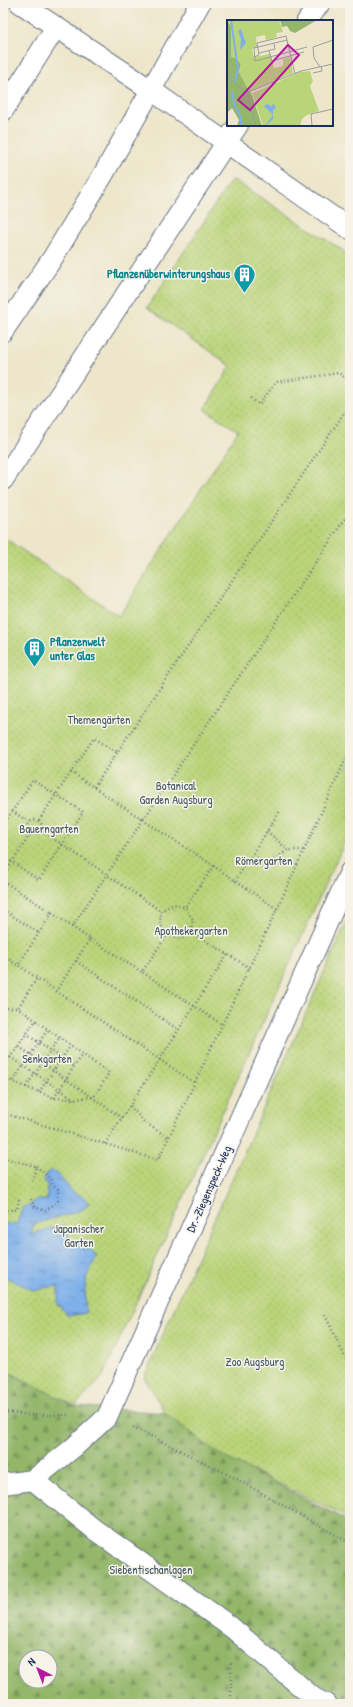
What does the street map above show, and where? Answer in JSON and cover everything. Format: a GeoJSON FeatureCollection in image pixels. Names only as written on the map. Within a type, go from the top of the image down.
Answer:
{"type":"FeatureCollection","features":[{"type":"Feature","properties":{"kind":"lane"},"geometry":{"type":"LineString","coordinates":[[20,3],[227,142],[350,229]]}},
{"type":"Feature","properties":{"kind":"lane"},"geometry":{"type":"LineString","coordinates":[[4,327],[52,259],[103,175],[200,3]]}},
{"type":"Feature","properties":{"kind":"lane"},"geometry":{"type":"LineString","coordinates":[[309,20],[320,3]]}},
{"type":"Feature","properties":{"kind":"lane"},"geometry":{"type":"LineString","coordinates":[[3,111],[56,27]]}},
{"type":"Feature","properties":{"kind":"lane"},"geometry":{"type":"LineString","coordinates":[[3,480],[237,126]]}},
{"type":"Feature","properties":{"kind":"lane","name":"Dr.-Ziegenspeck-Weg"},"geometry":{"type":"LineString","coordinates":[[33,1480],[107,1417],[350,872]]}},
{"type":"Feature","properties":{"kind":"lane"},"geometry":{"type":"LineString","coordinates":[[3,1484],[33,1480],[95,1530],[232,1627],[314,1698],[326,1704]]}},
{"type":"Feature","properties":{"kind":"path"},"geometry":{"type":"LineString","coordinates":[[251,398],[259,405],[276,382],[294,379],[339,373],[350,382]]}},
{"type":"Feature","properties":{"kind":"path"},"geometry":{"type":"LineString","coordinates":[[94,787],[350,404]]}},
{"type":"Feature","properties":{"kind":"path"},"geometry":{"type":"LineString","coordinates":[[72,927],[350,511]]}},
{"type":"Feature","properties":{"kind":"path"},"geometry":{"type":"LineString","coordinates":[[39,820],[94,738],[118,752]]}},
{"type":"Feature","properties":{"kind":"path"},"geometry":{"type":"LineString","coordinates":[[3,1113],[158,1160],[250,968],[350,750]]}},
{"type":"Feature","properties":{"kind":"path"},"geometry":{"type":"LineString","coordinates":[[71,772],[277,909]]}},
{"type":"Feature","properties":{"kind":"path"},"geometry":{"type":"LineString","coordinates":[[3,825],[32,780],[82,812],[39,880],[3,856]]}},
{"type":"Feature","properties":{"kind":"path"},"geometry":{"type":"LineString","coordinates":[[12,811],[29,822]]}},
{"type":"Feature","properties":{"kind":"path"},"geometry":{"type":"LineString","coordinates":[[235,881],[279,812]]}},
{"type":"Feature","properties":{"kind":"path"},"geometry":{"type":"LineString","coordinates":[[29,822],[35,819],[39,820],[43,825],[42,831]]}},
{"type":"Feature","properties":{"kind":"path"},"geometry":{"type":"LineString","coordinates":[[29,822],[28,828],[31,833]]}},
{"type":"Feature","properties":{"kind":"path"},"geometry":{"type":"LineString","coordinates":[[42,831],[161,911]]}},
{"type":"Feature","properties":{"kind":"path"},"geometry":{"type":"LineString","coordinates":[[31,833],[36,834],[42,831]]}},
{"type":"Feature","properties":{"kind":"path"},"geometry":{"type":"LineString","coordinates":[[267,831],[288,850]]}},
{"type":"Feature","properties":{"kind":"path"},"geometry":{"type":"LineString","coordinates":[[3,876],[31,833]]}},
{"type":"Feature","properties":{"kind":"path"},"geometry":{"type":"LineString","coordinates":[[252,855],[268,864],[288,850],[304,850]]}},
{"type":"Feature","properties":{"kind":"path"},"geometry":{"type":"LineString","coordinates":[[185,907],[214,866]]}},
{"type":"Feature","properties":{"kind":"path"},"geometry":{"type":"LineString","coordinates":[[3,881],[223,1025]]}},
{"type":"Feature","properties":{"kind":"path"},"geometry":{"type":"LineString","coordinates":[[174,904],[185,907],[193,920],[190,932],[181,939],[166,935],[160,923],[161,911],[174,904]]}},
{"type":"Feature","properties":{"kind":"path"},"geometry":{"type":"LineString","coordinates":[[3,910],[39,933]]}},
{"type":"Feature","properties":{"kind":"path"},"geometry":{"type":"LineString","coordinates":[[18,965],[52,913]]}},
{"type":"Feature","properties":{"kind":"path"},"geometry":{"type":"LineString","coordinates":[[190,932],[250,968]]}},
{"type":"Feature","properties":{"kind":"path"},"geometry":{"type":"LineString","coordinates":[[142,972],[166,935]]}},
{"type":"Feature","properties":{"kind":"path"},"geometry":{"type":"LineString","coordinates":[[56,991],[90,939]]}},
{"type":"Feature","properties":{"kind":"path"},"geometry":{"type":"LineString","coordinates":[[3,955],[195,1083]]}},
{"type":"Feature","properties":{"kind":"path"},"geometry":{"type":"LineString","coordinates":[[105,1144],[228,955]]}},
{"type":"Feature","properties":{"kind":"path"},"geometry":{"type":"LineString","coordinates":[[76,961],[180,1030]]}},
{"type":"Feature","properties":{"kind":"path"},"geometry":{"type":"LineString","coordinates":[[18,1008],[38,978]]}},
{"type":"Feature","properties":{"kind":"path"},"geometry":{"type":"LineString","coordinates":[[3,1008],[18,1008],[109,1073],[94,1097]]}},
{"type":"Feature","properties":{"kind":"path"},"geometry":{"type":"LineString","coordinates":[[3,1068],[36,1020]]}},
{"type":"Feature","properties":{"kind":"path"},"geometry":{"type":"LineString","coordinates":[[13,1081],[48,1029]]}},
{"type":"Feature","properties":{"kind":"path"},"geometry":{"type":"LineString","coordinates":[[26,1034],[74,1066]]}},
{"type":"Feature","properties":{"kind":"path"},"geometry":{"type":"LineString","coordinates":[[26,1087],[60,1037]]}},
{"type":"Feature","properties":{"kind":"path"},"geometry":{"type":"LineString","coordinates":[[39,1092],[71,1045]]}},
{"type":"Feature","properties":{"kind":"path"},"geometry":{"type":"LineString","coordinates":[[18,1046],[94,1097],[122,1118]]}},
{"type":"Feature","properties":{"kind":"path"},"geometry":{"type":"LineString","coordinates":[[54,1098],[82,1054]]}},
{"type":"Feature","properties":{"kind":"path"},"geometry":{"type":"LineString","coordinates":[[10,1057],[74,1099]]}},
{"type":"Feature","properties":{"kind":"path"},"geometry":{"type":"LineString","coordinates":[[3,1078],[54,1098],[74,1099],[94,1097]]}},
{"type":"Feature","properties":{"kind":"path"},"geometry":{"type":"LineString","coordinates":[[130,1106],[144,1122],[169,1138]]}},
{"type":"Feature","properties":{"kind":"path"},"geometry":{"type":"LineString","coordinates":[[3,1158],[36,1166],[51,1179],[53,1186],[58,1189],[58,1201],[45,1211],[35,1207],[30,1199]]}},
{"type":"Feature","properties":{"kind":"path"},"geometry":{"type":"LineString","coordinates":[[32,1183],[36,1166]]}},
{"type":"Feature","properties":{"kind":"path"},"geometry":{"type":"LineString","coordinates":[[3,1209],[17,1210],[19,1198]]}},
{"type":"Feature","properties":{"kind":"path"},"geometry":{"type":"LineString","coordinates":[[325,1315],[346,1359],[350,1363]]}},
{"type":"Feature","properties":{"kind":"path"},"geometry":{"type":"LineString","coordinates":[[3,1412],[31,1415],[90,1415],[107,1417],[150,1435],[231,1476],[350,1543]]}},
{"type":"Feature","properties":{"kind":"green space","name":"Botanical Garden Augsburg"},"geometry":{"type":"Polygon","coordinates":[[[232,179],[350,255],[350,830],[102,1378],[75,1406],[3,1369],[3,537],[119,616],[238,431],[204,409],[231,366],[147,308],[232,179]]]}},
{"type":"Feature","properties":{"kind":"green space","name":"Zoo Augsburg"},"geometry":{"type":"Polygon","coordinates":[[[350,914],[350,1518],[222,1456],[165,1413],[144,1377],[350,914]]]}},
{"type":"Feature","properties":{"kind":"green space","name":"Siebentischanlagen"},"geometry":{"type":"Polygon","coordinates":[[[3,1369],[75,1406],[165,1413],[223,1456],[350,1522],[350,1704],[3,1704],[3,1369]]]}},
{"type":"Feature","properties":{"kind":"water"},"geometry":{"type":"Polygon","coordinates":[[[50,1170],[59,1176],[71,1190],[82,1197],[89,1204],[82,1210],[34,1224],[31,1234],[64,1225],[71,1240],[84,1244],[97,1256],[87,1276],[85,1291],[86,1313],[68,1316],[58,1304],[58,1286],[35,1291],[3,1276],[3,1224],[17,1224],[22,1208],[32,1204],[35,1200],[47,1200],[47,1183],[44,1182],[47,1173],[50,1170]]]}},
{"type":"Feature","properties":{"kind":"place","name":"Pflanzenüberwinterungshaus"},"geometry":{"type":"Point","coordinates":[245,294]}},
{"type":"Feature","properties":{"kind":"place","name":"Pflanzenwelt unter Glas"},"geometry":{"type":"Point","coordinates":[34,668]}},
{"type":"Feature","properties":{"kind":"park label","name":"Themengärten"},"geometry":{"type":"Point","coordinates":[99,720]}},
{"type":"Feature","properties":{"kind":"park label","name":"Bauerngarten"},"geometry":{"type":"Point","coordinates":[49,829]}},
{"type":"Feature","properties":{"kind":"park label","name":"Römergarten"},"geometry":{"type":"Point","coordinates":[264,861]}},
{"type":"Feature","properties":{"kind":"park label","name":"Apothekergarten"},"geometry":{"type":"Point","coordinates":[191,931]}},
{"type":"Feature","properties":{"kind":"park label","name":"Senkgarten"},"geometry":{"type":"Point","coordinates":[47,1059]}},
{"type":"Feature","properties":{"kind":"park label","name":"Japanischer Garten"},"geometry":{"type":"Point","coordinates":[79,1236]}}]}
